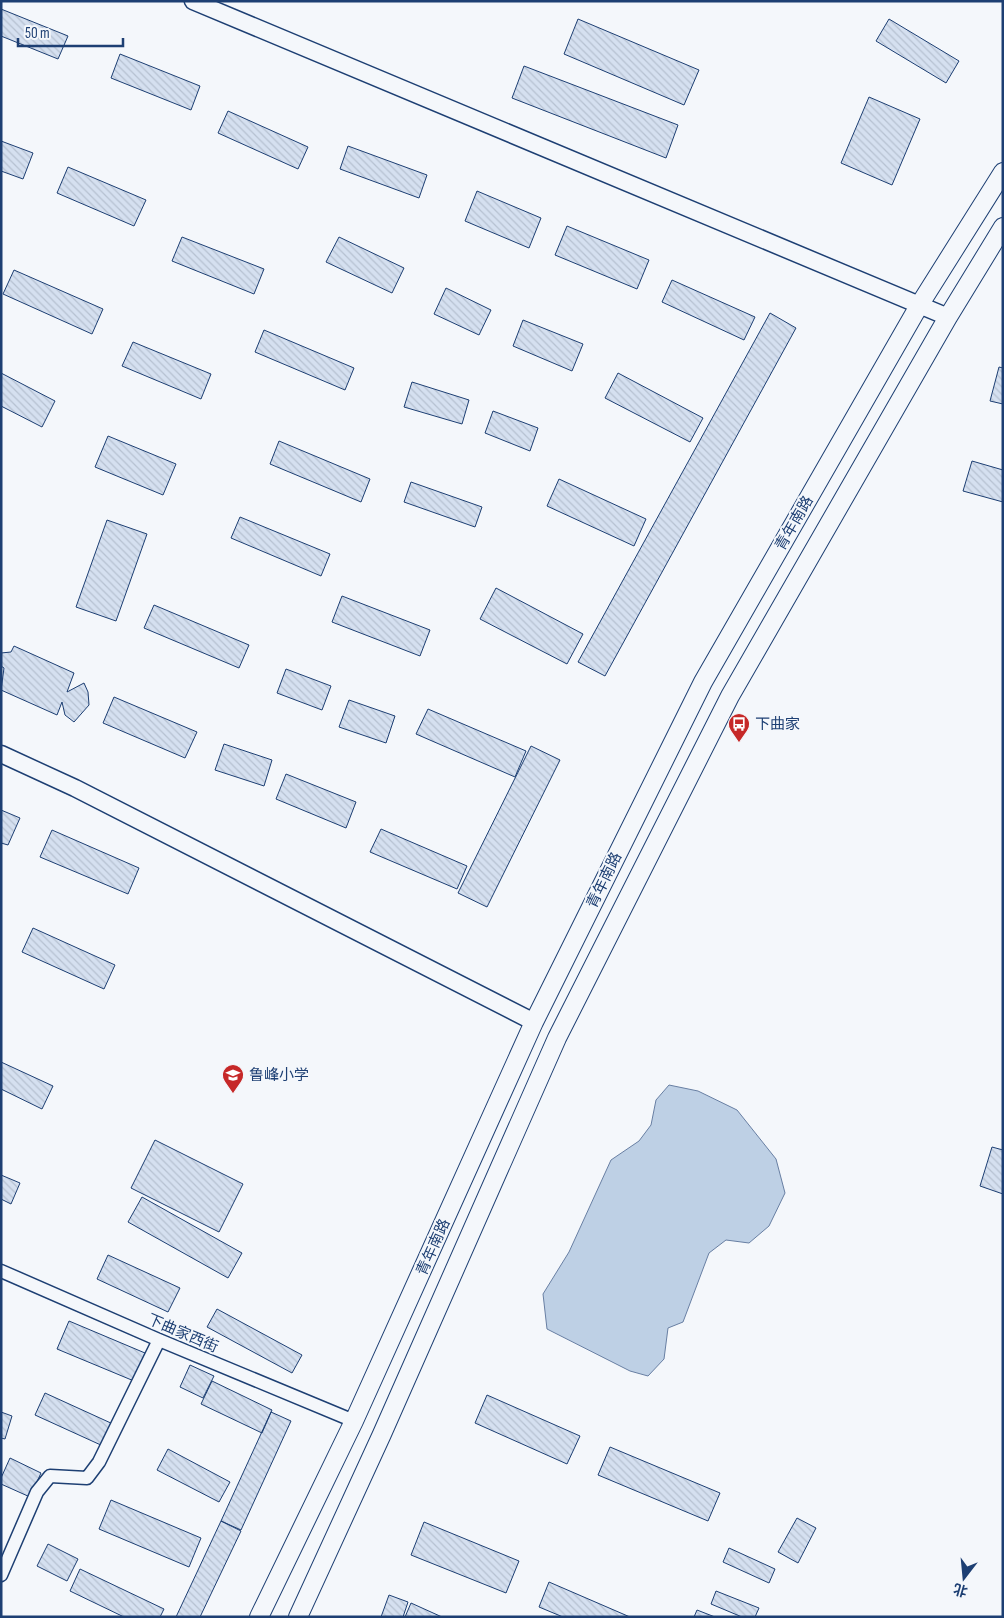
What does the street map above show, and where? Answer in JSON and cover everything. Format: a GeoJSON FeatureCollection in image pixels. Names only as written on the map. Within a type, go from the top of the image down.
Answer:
{"type":"FeatureCollection","features":[{"type":"Feature","properties":{"kind":"main road","name":"青年南路"},"geometry":{"type":"LineString","coordinates":[[259,1617],[354,1421],[534,1022],[703,682],[920,304],[1003,172]]}},
{"type":"Feature","properties":{"kind":"main road","name":"青年南路"},"geometry":{"type":"LineString","coordinates":[[298,1617],[382,1434],[557,1038],[730,696],[948,317],[1003,227]]}},
{"type":"Feature","properties":{"kind":"street"},"geometry":{"type":"LineString","coordinates":[[193,1],[948,317]]}},
{"type":"Feature","properties":{"kind":"street"},"geometry":{"type":"LineString","coordinates":[[1,754],[74,788],[534,1022]]}},
{"type":"Feature","properties":{"kind":"street","name":"下曲家西街"},"geometry":{"type":"LineString","coordinates":[[1,1271],[159,1340],[354,1421]]}},
{"type":"Feature","properties":{"kind":"street"},"geometry":{"type":"LineString","coordinates":[[1,1575],[37,1492],[50,1476],[87,1478],[99,1462],[159,1340]]}},
{"type":"Feature","properties":{"kind":"water"},"geometry":{"type":"Polygon","coordinates":[[[669,1085],[698,1091],[737,1110],[776,1159],[785,1193],[769,1226],[749,1243],[726,1240],[709,1253],[683,1322],[668,1328],[664,1359],[648,1376],[630,1371],[547,1329],[543,1294],[569,1252],[611,1160],[639,1141],[651,1125],[656,1100],[669,1085]]]}},
{"type":"Feature","properties":{"kind":"building"},"geometry":{"type":"Polygon","coordinates":[[[1,9],[68,36],[58,59],[1,36],[1,9]]]}},
{"type":"Feature","properties":{"kind":"building"},"geometry":{"type":"Polygon","coordinates":[[[578,19],[699,70],[684,105],[564,54],[578,19]]]}},
{"type":"Feature","properties":{"kind":"building"},"geometry":{"type":"Polygon","coordinates":[[[889,19],[959,61],[946,83],[876,41],[889,19]]]}},
{"type":"Feature","properties":{"kind":"building"},"geometry":{"type":"Polygon","coordinates":[[[120,54],[200,86],[191,110],[111,78],[120,54]]]}},
{"type":"Feature","properties":{"kind":"building"},"geometry":{"type":"Polygon","coordinates":[[[524,66],[678,125],[666,158],[512,98],[524,66]]]}},
{"type":"Feature","properties":{"kind":"building"},"geometry":{"type":"Polygon","coordinates":[[[869,97],[920,119],[892,185],[841,163],[869,97]]]}},
{"type":"Feature","properties":{"kind":"building"},"geometry":{"type":"Polygon","coordinates":[[[228,111],[308,147],[298,169],[218,133],[228,111]]]}},
{"type":"Feature","properties":{"kind":"building"},"geometry":{"type":"Polygon","coordinates":[[[1,141],[33,153],[23,179],[1,171],[1,141]]]}},
{"type":"Feature","properties":{"kind":"building"},"geometry":{"type":"Polygon","coordinates":[[[348,146],[427,175],[419,198],[340,169],[348,146]]]}},
{"type":"Feature","properties":{"kind":"building"},"geometry":{"type":"Polygon","coordinates":[[[68,167],[146,200],[134,226],[57,193],[68,167]]]}},
{"type":"Feature","properties":{"kind":"building"},"geometry":{"type":"Polygon","coordinates":[[[477,191],[541,218],[529,248],[465,221],[477,191]]]}},
{"type":"Feature","properties":{"kind":"building"},"geometry":{"type":"Polygon","coordinates":[[[567,226],[649,260],[637,289],[555,255],[567,226]]]}},
{"type":"Feature","properties":{"kind":"building"},"geometry":{"type":"Polygon","coordinates":[[[182,237],[264,269],[254,294],[172,261],[182,237]]]}},
{"type":"Feature","properties":{"kind":"building"},"geometry":{"type":"Polygon","coordinates":[[[339,237],[404,268],[392,293],[326,262],[339,237]]]}},
{"type":"Feature","properties":{"kind":"building"},"geometry":{"type":"Polygon","coordinates":[[[14,270],[103,309],[92,334],[3,294],[14,270]]]}},
{"type":"Feature","properties":{"kind":"building"},"geometry":{"type":"Polygon","coordinates":[[[672,280],[755,317],[744,340],[662,302],[672,280]]]}},
{"type":"Feature","properties":{"kind":"building"},"geometry":{"type":"Polygon","coordinates":[[[446,288],[491,310],[479,335],[434,314],[446,288]]]}},
{"type":"Feature","properties":{"kind":"building"},"geometry":{"type":"Polygon","coordinates":[[[770,313],[796,328],[605,676],[578,662],[770,313]]]}},
{"type":"Feature","properties":{"kind":"building"},"geometry":{"type":"Polygon","coordinates":[[[523,320],[583,344],[572,371],[513,346],[523,320]]]}},
{"type":"Feature","properties":{"kind":"building"},"geometry":{"type":"Polygon","coordinates":[[[264,330],[354,368],[345,390],[255,352],[264,330]]]}},
{"type":"Feature","properties":{"kind":"building"},"geometry":{"type":"Polygon","coordinates":[[[133,342],[211,374],[201,399],[122,366],[133,342]]]}},
{"type":"Feature","properties":{"kind":"building"},"geometry":{"type":"Polygon","coordinates":[[[999,367],[1003,368],[1003,404],[990,401],[999,367]]]}},
{"type":"Feature","properties":{"kind":"building"},"geometry":{"type":"Polygon","coordinates":[[[1,373],[55,401],[42,427],[1,406],[1,373]]]}},
{"type":"Feature","properties":{"kind":"building"},"geometry":{"type":"Polygon","coordinates":[[[618,373],[703,418],[690,442],[605,398],[618,373]]]}},
{"type":"Feature","properties":{"kind":"building"},"geometry":{"type":"Polygon","coordinates":[[[412,382],[469,400],[462,424],[404,407],[412,382]]]}},
{"type":"Feature","properties":{"kind":"building"},"geometry":{"type":"Polygon","coordinates":[[[493,411],[538,428],[530,451],[485,433],[493,411]]]}},
{"type":"Feature","properties":{"kind":"building"},"geometry":{"type":"Polygon","coordinates":[[[108,436],[176,464],[163,495],[95,467],[108,436]]]}},
{"type":"Feature","properties":{"kind":"building"},"geometry":{"type":"Polygon","coordinates":[[[279,441],[370,479],[361,502],[270,464],[279,441]]]}},
{"type":"Feature","properties":{"kind":"building"},"geometry":{"type":"Polygon","coordinates":[[[972,461],[1003,470],[1003,502],[963,491],[972,461]]]}},
{"type":"Feature","properties":{"kind":"building"},"geometry":{"type":"Polygon","coordinates":[[[559,479],[646,519],[634,546],[547,506],[559,479]]]}},
{"type":"Feature","properties":{"kind":"building"},"geometry":{"type":"Polygon","coordinates":[[[411,482],[482,507],[475,527],[404,502],[411,482]]]}},
{"type":"Feature","properties":{"kind":"building"},"geometry":{"type":"Polygon","coordinates":[[[240,517],[330,554],[321,576],[231,538],[240,517]]]}},
{"type":"Feature","properties":{"kind":"building"},"geometry":{"type":"Polygon","coordinates":[[[107,520],[147,534],[116,621],[76,607],[107,520]]]}},
{"type":"Feature","properties":{"kind":"building"},"geometry":{"type":"Polygon","coordinates":[[[496,588],[583,634],[567,664],[480,619],[496,588]]]}},
{"type":"Feature","properties":{"kind":"building"},"geometry":{"type":"Polygon","coordinates":[[[342,596],[430,630],[420,656],[332,622],[342,596]]]}},
{"type":"Feature","properties":{"kind":"building"},"geometry":{"type":"Polygon","coordinates":[[[154,605],[249,645],[239,668],[144,628],[154,605]]]}},
{"type":"Feature","properties":{"kind":"building"},"geometry":{"type":"Polygon","coordinates":[[[14,646],[74,673],[67,692],[84,683],[88,692],[89,705],[74,722],[65,715],[62,702],[57,715],[1,690],[4,668],[1,666],[1,653],[11,652],[14,646]]]}},
{"type":"Feature","properties":{"kind":"building"},"geometry":{"type":"Polygon","coordinates":[[[286,669],[331,686],[322,710],[277,693],[286,669]]]}},
{"type":"Feature","properties":{"kind":"building"},"geometry":{"type":"Polygon","coordinates":[[[114,697],[197,732],[185,758],[103,723],[114,697]]]}},
{"type":"Feature","properties":{"kind":"building"},"geometry":{"type":"Polygon","coordinates":[[[349,700],[395,716],[386,743],[339,727],[349,700]]]}},
{"type":"Feature","properties":{"kind":"building"},"geometry":{"type":"Polygon","coordinates":[[[428,709],[526,751],[515,777],[416,734],[428,709]]]}},
{"type":"Feature","properties":{"kind":"building"},"geometry":{"type":"Polygon","coordinates":[[[224,744],[272,760],[264,786],[215,770],[224,744]]]}},
{"type":"Feature","properties":{"kind":"building"},"geometry":{"type":"Polygon","coordinates":[[[531,746],[560,760],[487,907],[458,893],[531,746]]]}},
{"type":"Feature","properties":{"kind":"building"},"geometry":{"type":"Polygon","coordinates":[[[286,774],[356,802],[346,828],[276,799],[286,774]]]}},
{"type":"Feature","properties":{"kind":"building"},"geometry":{"type":"Polygon","coordinates":[[[1,810],[20,818],[8,845],[1,843],[1,810]]]}},
{"type":"Feature","properties":{"kind":"building"},"geometry":{"type":"Polygon","coordinates":[[[381,829],[467,866],[457,889],[370,852],[381,829]]]}},
{"type":"Feature","properties":{"kind":"building"},"geometry":{"type":"Polygon","coordinates":[[[52,830],[139,868],[128,894],[40,857],[52,830]]]}},
{"type":"Feature","properties":{"kind":"building"},"geometry":{"type":"Polygon","coordinates":[[[33,928],[115,965],[104,989],[22,952],[33,928]]]}},
{"type":"Feature","properties":{"kind":"building"},"geometry":{"type":"Polygon","coordinates":[[[1,1062],[53,1086],[42,1109],[1,1089],[1,1062]]]}},
{"type":"Feature","properties":{"kind":"building"},"geometry":{"type":"Polygon","coordinates":[[[155,1140],[243,1184],[219,1232],[131,1188],[155,1140]]]}},
{"type":"Feature","properties":{"kind":"building"},"geometry":{"type":"Polygon","coordinates":[[[992,1147],[1003,1150],[1003,1194],[980,1186],[992,1147]]]}},
{"type":"Feature","properties":{"kind":"building"},"geometry":{"type":"Polygon","coordinates":[[[1,1175],[20,1183],[11,1204],[1,1199],[1,1175]]]}},
{"type":"Feature","properties":{"kind":"building"},"geometry":{"type":"Polygon","coordinates":[[[142,1197],[242,1253],[228,1278],[128,1222],[142,1197]]]}},
{"type":"Feature","properties":{"kind":"building"},"geometry":{"type":"Polygon","coordinates":[[[108,1255],[180,1288],[168,1312],[97,1279],[108,1255]]]}},
{"type":"Feature","properties":{"kind":"building"},"geometry":{"type":"Polygon","coordinates":[[[217,1309],[302,1355],[292,1373],[207,1327],[217,1309]]]}},
{"type":"Feature","properties":{"kind":"building"},"geometry":{"type":"Polygon","coordinates":[[[69,1321],[145,1353],[134,1381],[57,1349],[69,1321]]]}},
{"type":"Feature","properties":{"kind":"building"},"geometry":{"type":"Polygon","coordinates":[[[190,1365],[214,1376],[203,1398],[180,1387],[190,1365]]]}},
{"type":"Feature","properties":{"kind":"building"},"geometry":{"type":"Polygon","coordinates":[[[212,1381],[272,1410],[262,1433],[201,1404],[212,1381]]]}},
{"type":"Feature","properties":{"kind":"building"},"geometry":{"type":"Polygon","coordinates":[[[45,1393],[113,1424],[103,1446],[35,1415],[45,1393]]]}},
{"type":"Feature","properties":{"kind":"building"},"geometry":{"type":"Polygon","coordinates":[[[487,1395],[580,1436],[567,1464],[475,1423],[487,1395]]]}},
{"type":"Feature","properties":{"kind":"building"},"geometry":{"type":"Polygon","coordinates":[[[1,1412],[12,1416],[5,1439],[1,1438],[1,1412]]]}},
{"type":"Feature","properties":{"kind":"building"},"geometry":{"type":"Polygon","coordinates":[[[271,1412],[291,1421],[241,1530],[221,1521],[271,1412]]]}},
{"type":"Feature","properties":{"kind":"building"},"geometry":{"type":"Polygon","coordinates":[[[610,1447],[720,1493],[708,1521],[598,1475],[610,1447]]]}},
{"type":"Feature","properties":{"kind":"building"},"geometry":{"type":"Polygon","coordinates":[[[168,1449],[230,1482],[219,1502],[157,1470],[168,1449]]]}},
{"type":"Feature","properties":{"kind":"building"},"geometry":{"type":"Polygon","coordinates":[[[10,1458],[41,1473],[30,1497],[1,1484],[1,1478],[10,1458]]]}},
{"type":"Feature","properties":{"kind":"building"},"geometry":{"type":"Polygon","coordinates":[[[111,1500],[201,1538],[189,1567],[99,1529],[111,1500]]]}},
{"type":"Feature","properties":{"kind":"building"},"geometry":{"type":"Polygon","coordinates":[[[797,1518],[816,1528],[798,1563],[778,1552],[797,1518]]]}},
{"type":"Feature","properties":{"kind":"building"},"geometry":{"type":"Polygon","coordinates":[[[221,1521],[241,1531],[200,1617],[176,1617],[221,1521]]]}},
{"type":"Feature","properties":{"kind":"building"},"geometry":{"type":"Polygon","coordinates":[[[424,1522],[519,1561],[506,1593],[411,1555],[424,1522]]]}},
{"type":"Feature","properties":{"kind":"building"},"geometry":{"type":"Polygon","coordinates":[[[48,1544],[78,1559],[67,1581],[37,1566],[48,1544]]]}},
{"type":"Feature","properties":{"kind":"building"},"geometry":{"type":"Polygon","coordinates":[[[729,1548],[775,1569],[769,1583],[723,1562],[729,1548]]]}},
{"type":"Feature","properties":{"kind":"building"},"geometry":{"type":"Polygon","coordinates":[[[80,1569],[164,1609],[160,1617],[124,1617],[70,1591],[80,1569]]]}},
{"type":"Feature","properties":{"kind":"building"},"geometry":{"type":"Polygon","coordinates":[[[549,1582],[630,1617],[563,1617],[539,1607],[549,1582]]]}},
{"type":"Feature","properties":{"kind":"building"},"geometry":{"type":"Polygon","coordinates":[[[716,1591],[759,1608],[755,1617],[742,1617],[711,1604],[716,1591]]]}},
{"type":"Feature","properties":{"kind":"building"},"geometry":{"type":"Polygon","coordinates":[[[389,1595],[408,1602],[403,1617],[381,1617],[389,1595]]]}},
{"type":"Feature","properties":{"kind":"building"},"geometry":{"type":"Polygon","coordinates":[[[411,1603],[442,1617],[405,1617],[411,1603]]]}},
{"type":"Feature","properties":{"kind":"building"},"geometry":{"type":"Polygon","coordinates":[[[697,1610],[715,1617],[694,1617],[697,1610]]]}},
{"type":"Feature","properties":{"kind":"place","name":"下曲家"},"geometry":{"type":"Point","coordinates":[739,743]}},
{"type":"Feature","properties":{"kind":"place","name":"鲁峰小学"},"geometry":{"type":"Point","coordinates":[233,1094]}}]}
